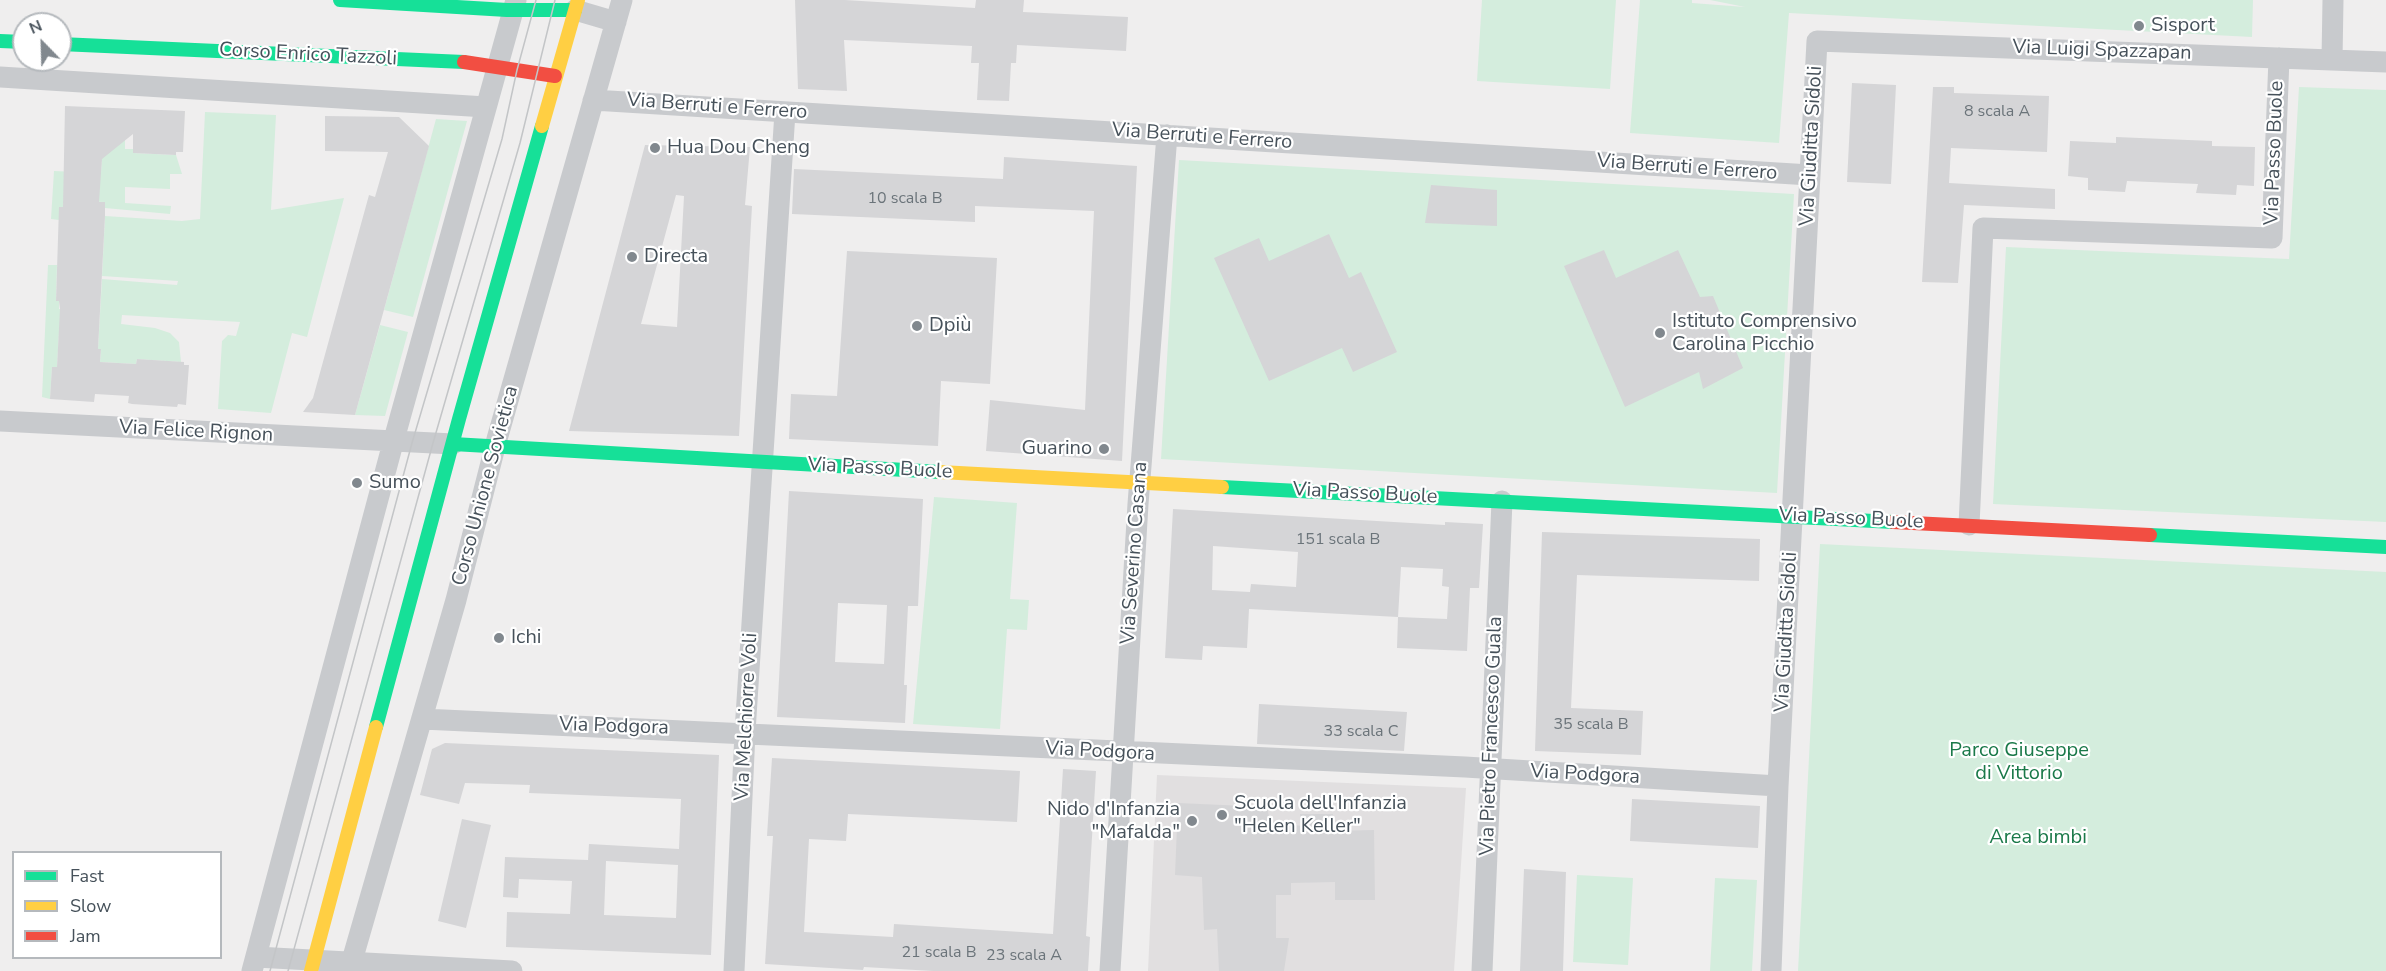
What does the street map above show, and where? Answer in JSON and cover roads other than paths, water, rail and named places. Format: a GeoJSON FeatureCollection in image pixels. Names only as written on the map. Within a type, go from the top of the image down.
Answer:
{"type":"FeatureCollection","features":[{"type":"Feature","properties":{"kind":"street"},"geometry":{"type":"LineString","coordinates":[[340,0],[577,5],[616,22]]}},
{"type":"Feature","properties":{"kind":"street","name":"Corso Unione Sovietica"},"geometry":{"type":"LineString","coordinates":[[351,966],[456,600],[494,448],[622,0]]}},
{"type":"Feature","properties":{"kind":"street"},"geometry":{"type":"LineString","coordinates":[[2332,60],[2333,0]]}},
{"type":"Feature","properties":{"kind":"street"},"geometry":{"type":"LineString","coordinates":[[512,971],[254,964],[393,443],[514,5]]}},
{"type":"Feature","properties":{"kind":"street"},"geometry":{"type":"LineString","coordinates":[[312,966],[453,444],[555,76],[577,5]]}},
{"type":"Feature","properties":{"kind":"street","name":"Via Luigi Spazzapan"},"geometry":{"type":"LineString","coordinates":[[1817,40],[2386,62]]}},
{"type":"Feature","properties":{"kind":"street","name":"Via Giuditta Sidoli"},"geometry":{"type":"LineString","coordinates":[[1771,971],[1778,786],[1794,515],[1817,40]]}},
{"type":"Feature","properties":{"kind":"street","name":"Corso Enrico Tazzoli"},"geometry":{"type":"LineString","coordinates":[[72,45],[459,62],[555,76]]}},
{"type":"Feature","properties":{"kind":"street","name":"Via Passo Buole"},"geometry":{"type":"LineString","coordinates":[[1969,525],[1983,228],[2272,238],[2279,58]]}},
{"type":"Feature","properties":{"kind":"street","name":"Corso Enrico Tazzoli"},"geometry":{"type":"LineString","coordinates":[[0,77],[486,106]]}},
{"type":"Feature","properties":{"kind":"street","name":"Via Berruti e Ferrero"},"geometry":{"type":"LineString","coordinates":[[593,100],[1810,175]]}},
{"type":"Feature","properties":{"kind":"street"},"geometry":{"type":"LineString","coordinates":[[762,462],[785,112]]}},
{"type":"Feature","properties":{"kind":"street","name":"Via Severino Casana"},"geometry":{"type":"LineString","coordinates":[[1110,971],[1140,483],[1167,135]]}},
{"type":"Feature","properties":{"kind":"street","name":"Via Felice Rignon"},"geometry":{"type":"LineString","coordinates":[[0,422],[393,443]]}},
{"type":"Feature","properties":{"kind":"street"},"geometry":{"type":"LineString","coordinates":[[393,443],[453,444]]}},
{"type":"Feature","properties":{"kind":"street","name":"Via Passo Buole"},"geometry":{"type":"LineString","coordinates":[[453,444],[1140,483],[2386,547]]}},
{"type":"Feature","properties":{"kind":"street","name":"Via Melchiorre Voli"},"geometry":{"type":"LineString","coordinates":[[734,971],[745,732],[762,462]]}},
{"type":"Feature","properties":{"kind":"street","name":"Via Pietro Francesco Guala"},"geometry":{"type":"LineString","coordinates":[[1482,971],[1502,501]]}},
{"type":"Feature","properties":{"kind":"street","name":"Via Podgora"},"geometry":{"type":"LineString","coordinates":[[422,719],[745,732],[1122,753],[1491,769],[1778,786]]}},
{"type":"Feature","properties":{"kind":"tram line"},"geometry":{"type":"LineString","coordinates":[[270,971],[412,443],[502,139],[517,70],[536,0]]}},
{"type":"Feature","properties":{"kind":"tram line"},"geometry":{"type":"LineString","coordinates":[[288,971],[433,443],[520,143],[555,0]]}},
{"type":"Feature","properties":{"kind":"place","name":"Sisport"},"geometry":{"type":"Point","coordinates":[2139,26]}},
{"type":"Feature","properties":{"kind":"place","name":"Hua Dou Cheng"},"geometry":{"type":"Point","coordinates":[655,148]}},
{"type":"Feature","properties":{"kind":"place","name":"Directa"},"geometry":{"type":"Point","coordinates":[632,257]}},
{"type":"Feature","properties":{"kind":"place","name":"Dpiù"},"geometry":{"type":"Point","coordinates":[917,326]}},
{"type":"Feature","properties":{"kind":"place","name":"Istituto Comprensivo Carolina Picchio"},"geometry":{"type":"Point","coordinates":[1660,333]}},
{"type":"Feature","properties":{"kind":"place","name":"Guarino"},"geometry":{"type":"Point","coordinates":[1104,449]}},
{"type":"Feature","properties":{"kind":"place","name":"Sumo"},"geometry":{"type":"Point","coordinates":[357,483]}},
{"type":"Feature","properties":{"kind":"place","name":"Ichi"},"geometry":{"type":"Point","coordinates":[499,638]}},
{"type":"Feature","properties":{"kind":"place","name":"Scuola dell'Infanzia \"Helen Keller\""},"geometry":{"type":"Point","coordinates":[1222,815]}},
{"type":"Feature","properties":{"kind":"place","name":"Nido d'Infanzia \"Mafalda\""},"geometry":{"type":"Point","coordinates":[1192,821]}},
{"type":"Feature","properties":{"kind":"park label","name":"Parco Giuseppe di Vittorio"},"geometry":{"type":"Point","coordinates":[2019,762]}},
{"type":"Feature","properties":{"kind":"park label","name":"Area bimbi"},"geometry":{"type":"Point","coordinates":[2038,838]}}]}
